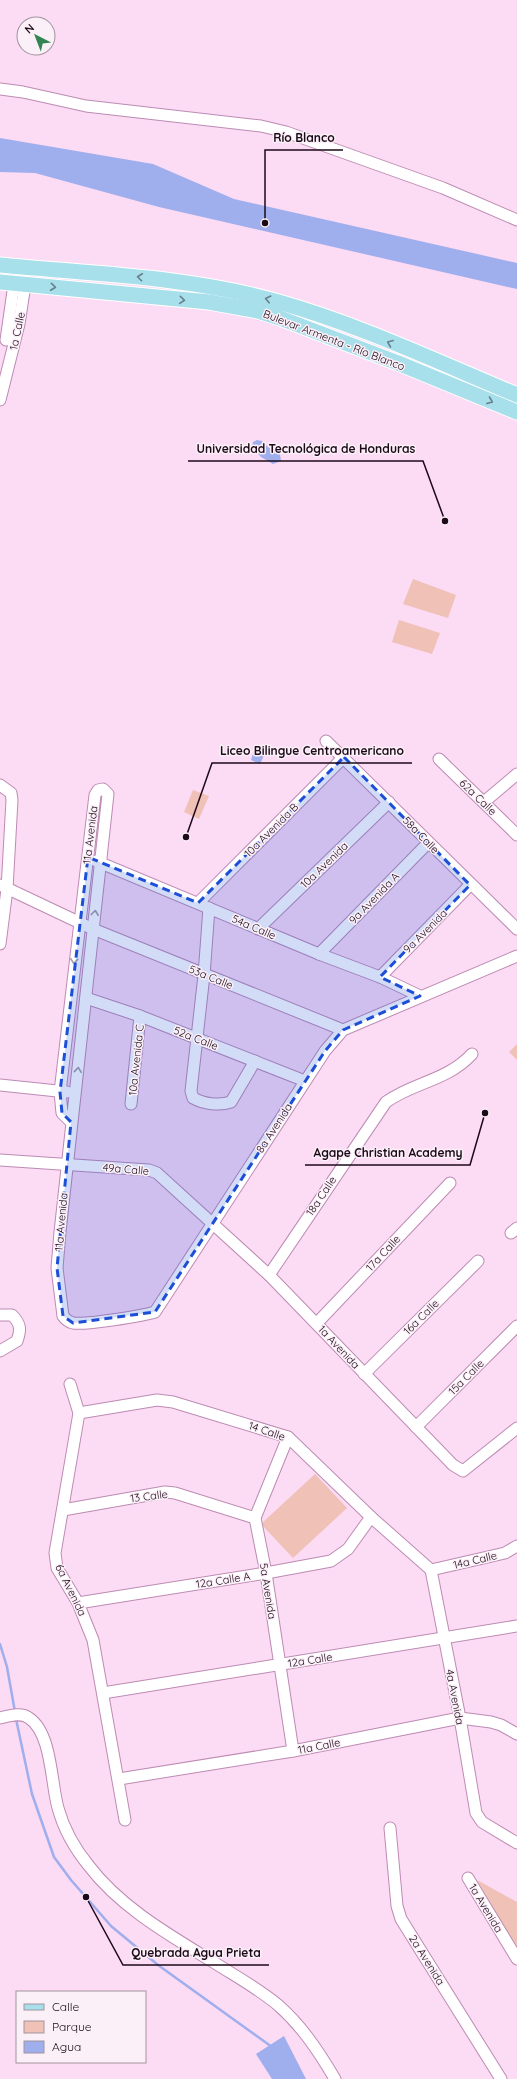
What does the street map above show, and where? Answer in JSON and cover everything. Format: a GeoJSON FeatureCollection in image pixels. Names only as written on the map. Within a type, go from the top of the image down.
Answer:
{"type":"FeatureCollection","features":[{"type":"Feature","properties":{"kind":"main road","name":"Bulevar Armenta - Río Blanco"},"geometry":{"type":"LineString","coordinates":[[0,264],[173,280],[275,301],[330,318],[517,395]]}},
{"type":"Feature","properties":{"kind":"main road"},"geometry":{"type":"LineString","coordinates":[[0,274],[19,276],[23,279],[13,284]]}},
{"type":"Feature","properties":{"kind":"main road","name":"Bulevar Armenta - Río Blanco"},"geometry":{"type":"LineString","coordinates":[[13,284],[209,302],[258,311],[398,363],[517,412]]}},
{"type":"Feature","properties":{"kind":"main road"},"geometry":{"type":"LineString","coordinates":[[398,363],[401,360],[409,360],[467,384],[497,386]]}},
{"type":"Feature","properties":{"kind":"street"},"geometry":{"type":"LineString","coordinates":[[0,89],[23,92],[86,106],[261,126],[286,132],[443,188],[517,220]]}},
{"type":"Feature","properties":{"kind":"street","name":"1a Calle"},"geometry":{"type":"LineString","coordinates":[[0,400],[13,284]]}},
{"type":"Feature","properties":{"kind":"street","name":"58a Calle"},"geometry":{"type":"LineString","coordinates":[[326,741],[344,757],[470,885],[517,929]]}},
{"type":"Feature","properties":{"kind":"street","name":"10a Avenida B"},"geometry":{"type":"LineString","coordinates":[[198,903],[344,757]]}},
{"type":"Feature","properties":{"kind":"street","name":"62a Calle"},"geometry":{"type":"LineString","coordinates":[[439,759],[517,835]]}},
{"type":"Feature","properties":{"kind":"street"},"geometry":{"type":"LineString","coordinates":[[484,802],[517,774]]}},
{"type":"Feature","properties":{"kind":"street"},"geometry":{"type":"LineString","coordinates":[[0,785],[10,793],[12,800],[0,944]]}},
{"type":"Feature","properties":{"kind":"street","name":"11a Avenida"},"geometry":{"type":"LineString","coordinates":[[67,1321],[63,1316],[57,1268],[71,1122],[108,794],[103,789],[98,790],[95,795],[88,857],[78,922],[60,1092],[62,1113],[71,1122]]}},
{"type":"Feature","properties":{"kind":"street","name":"10a Avenida"},"geometry":{"type":"LineString","coordinates":[[258,929],[389,802]]}},
{"type":"Feature","properties":{"kind":"street","name":"9a Avenida A"},"geometry":{"type":"LineString","coordinates":[[319,954],[428,842]]}},
{"type":"Feature","properties":{"kind":"street","name":"54a Calle"},"geometry":{"type":"LineString","coordinates":[[88,857],[101,864],[258,929],[380,977],[420,996]]}},
{"type":"Feature","properties":{"kind":"street","name":"9a Avenida"},"geometry":{"type":"LineString","coordinates":[[380,977],[470,885]]}},
{"type":"Feature","properties":{"kind":"street","name":"53a Calle"},"geometry":{"type":"LineString","coordinates":[[4,887],[93,929],[204,975],[344,1030]]}},
{"type":"Feature","properties":{"kind":"street"},"geometry":{"type":"LineString","coordinates":[[209,908],[204,975],[191,1091],[193,1098],[200,1102],[224,1104],[231,1102],[255,1062]]}},
{"type":"Feature","properties":{"kind":"street","name":"8a Avenida"},"geometry":{"type":"LineString","coordinates":[[67,1321],[73,1323],[106,1320],[155,1312],[305,1080],[325,1051],[344,1030],[420,996],[517,956]]}},
{"type":"Feature","properties":{"kind":"street","name":"52a Calle"},"geometry":{"type":"LineString","coordinates":[[86,998],[140,1016],[255,1062],[305,1080]]}},
{"type":"Feature","properties":{"kind":"street","name":"10a Avenida C"},"geometry":{"type":"LineString","coordinates":[[131,1104],[140,1016]]}},
{"type":"Feature","properties":{"kind":"street","name":"18a Calle"},"geometry":{"type":"LineString","coordinates":[[269,1275],[386,1102],[396,1095],[443,1077],[463,1064],[472,1054]]}},
{"type":"Feature","properties":{"kind":"street"},"geometry":{"type":"LineString","coordinates":[[0,1084],[75,1094]]}},
{"type":"Feature","properties":{"kind":"street","name":"49a Calle"},"geometry":{"type":"LineString","coordinates":[[0,1160],[153,1171],[213,1222]]}},
{"type":"Feature","properties":{"kind":"street","name":"17a Calle"},"geometry":{"type":"LineString","coordinates":[[317,1323],[450,1183]]}},
{"type":"Feature","properties":{"kind":"street","name":"1a Avenida"},"geometry":{"type":"LineString","coordinates":[[213,1222],[317,1323],[452,1465],[463,1471],[517,1428]]}},
{"type":"Feature","properties":{"kind":"street","name":"16a Calle"},"geometry":{"type":"LineString","coordinates":[[364,1374],[478,1261]]}},
{"type":"Feature","properties":{"kind":"street"},"geometry":{"type":"LineString","coordinates":[[0,1315],[12,1315],[18,1321],[21,1332],[17,1342],[0,1351]]}},
{"type":"Feature","properties":{"kind":"street","name":"15a Calle"},"geometry":{"type":"LineString","coordinates":[[416,1427],[517,1326]]}},
{"type":"Feature","properties":{"kind":"street","name":"6a Avenida"},"geometry":{"type":"LineString","coordinates":[[70,1384],[80,1413],[55,1553],[56,1562],[57,1568],[78,1603],[93,1640],[125,1820]]}},
{"type":"Feature","properties":{"kind":"street","name":"14 Calle"},"geometry":{"type":"LineString","coordinates":[[80,1413],[157,1400],[173,1402],[288,1436],[371,1517],[431,1570]]}},
{"type":"Feature","properties":{"kind":"street"},"geometry":{"type":"LineString","coordinates":[[255,1518],[288,1436]]}},
{"type":"Feature","properties":{"kind":"street","name":"13 Calle"},"geometry":{"type":"LineString","coordinates":[[63,1510],[165,1492],[175,1493],[255,1518]]}},
{"type":"Feature","properties":{"kind":"street","name":"12a Calle A"},"geometry":{"type":"LineString","coordinates":[[78,1603],[266,1573],[330,1560],[348,1549],[371,1517]]}},
{"type":"Feature","properties":{"kind":"street","name":"5a Avenida"},"geometry":{"type":"LineString","coordinates":[[255,1518],[266,1573],[293,1751]]}},
{"type":"Feature","properties":{"kind":"street","name":"14a Calle"},"geometry":{"type":"LineString","coordinates":[[431,1570],[505,1553],[517,1546]]}},
{"type":"Feature","properties":{"kind":"street","name":"4a Avenida"},"geometry":{"type":"LineString","coordinates":[[431,1570],[460,1718],[476,1812],[482,1822],[517,1843]]}},
{"type":"Feature","properties":{"kind":"street","name":"12a Calle"},"geometry":{"type":"LineString","coordinates":[[103,1693],[517,1626]]}},
{"type":"Feature","properties":{"kind":"street"},"geometry":{"type":"LineString","coordinates":[[1,1717],[22,1714],[34,1722],[43,1738],[58,1807],[65,1828],[89,1866],[103,1884],[155,1925],[252,1986],[277,2005],[303,2031],[335,2079]]}},
{"type":"Feature","properties":{"kind":"street","name":"11a Calle"},"geometry":{"type":"LineString","coordinates":[[118,1779],[293,1751],[460,1718],[491,1722],[501,1725],[517,1734]]}},
{"type":"Feature","properties":{"kind":"street","name":"2a Avenida"},"geometry":{"type":"LineString","coordinates":[[390,1828],[397,1906],[401,1919],[501,2079]]}},
{"type":"Feature","properties":{"kind":"street","name":"1a Avenida"},"geometry":{"type":"LineString","coordinates":[[468,1878],[517,1959]]}},
{"type":"Feature","properties":{"kind":"highlighted area"},"geometry":{"type":"Polygon","coordinates":[[[344,757],[470,885],[380,977],[420,996],[343,1030],[325,1051],[155,1312],[73,1323],[63,1316],[57,1268],[71,1122],[62,1113],[60,1092],[88,857],[198,903],[344,757]]]}},
{"type":"Feature","properties":{"kind":"green space"},"geometry":{"type":"Polygon","coordinates":[[[413,579],[456,595],[448,618],[403,604],[413,579]]]}},
{"type":"Feature","properties":{"kind":"green space"},"geometry":{"type":"Polygon","coordinates":[[[399,620],[440,633],[432,654],[392,642],[399,620]]]}},
{"type":"Feature","properties":{"kind":"green space"},"geometry":{"type":"Polygon","coordinates":[[[193,790],[209,796],[199,819],[184,812],[193,790]]]}},
{"type":"Feature","properties":{"kind":"green space"},"geometry":{"type":"Polygon","coordinates":[[[517,1044],[517,1060],[509,1052],[517,1044]]]}},
{"type":"Feature","properties":{"kind":"green space"},"geometry":{"type":"Polygon","coordinates":[[[315,1474],[347,1508],[293,1558],[261,1524],[315,1474]]]}},
{"type":"Feature","properties":{"kind":"green space"},"geometry":{"type":"Polygon","coordinates":[[[477,1880],[517,1902],[517,1948],[477,1880]]]}},
{"type":"Feature","properties":{"kind":"water"},"geometry":{"type":"Polygon","coordinates":[[[0,138],[153,164],[234,199],[517,263],[517,289],[159,207],[35,173],[0,172],[0,138]]]}},
{"type":"Feature","properties":{"kind":"water"},"geometry":{"type":"Polygon","coordinates":[[[257,440],[262,441],[269,448],[279,448],[281,461],[273,464],[261,457],[252,447],[253,442],[257,440]]]}},
{"type":"Feature","properties":{"kind":"water"},"geometry":{"type":"Polygon","coordinates":[[[255,747],[266,751],[260,764],[251,760],[255,747]]]}},
{"type":"Feature","properties":{"kind":"water"},"geometry":{"type":"Polygon","coordinates":[[[284,2036],[306,2079],[272,2079],[256,2054],[284,2036]]]}},
{"type":"Feature","properties":{"kind":"waterway"},"geometry":{"type":"LineString","coordinates":[[0,1644],[7,1667],[15,1712]]}},
{"type":"Feature","properties":{"kind":"waterway"},"geometry":{"type":"LineString","coordinates":[[16,1719],[32,1794],[54,1857],[71,1880],[111,1926],[158,1965],[272,2047]]}},
{"type":"Feature","properties":{"kind":"place","name":"Río Blanco"},"geometry":{"type":"Point","coordinates":[265,223]}},
{"type":"Feature","properties":{"kind":"place","name":"Universidad Tecnológica de Honduras"},"geometry":{"type":"Point","coordinates":[445,521]}},
{"type":"Feature","properties":{"kind":"place","name":"Liceo Bilingue Centroamericano"},"geometry":{"type":"Point","coordinates":[186,837]}},
{"type":"Feature","properties":{"kind":"place","name":"Agape Christian Academy"},"geometry":{"type":"Point","coordinates":[485,1113]}},
{"type":"Feature","properties":{"kind":"place","name":"Quebrada Agua Prieta"},"geometry":{"type":"Point","coordinates":[86,1897]}}]}
